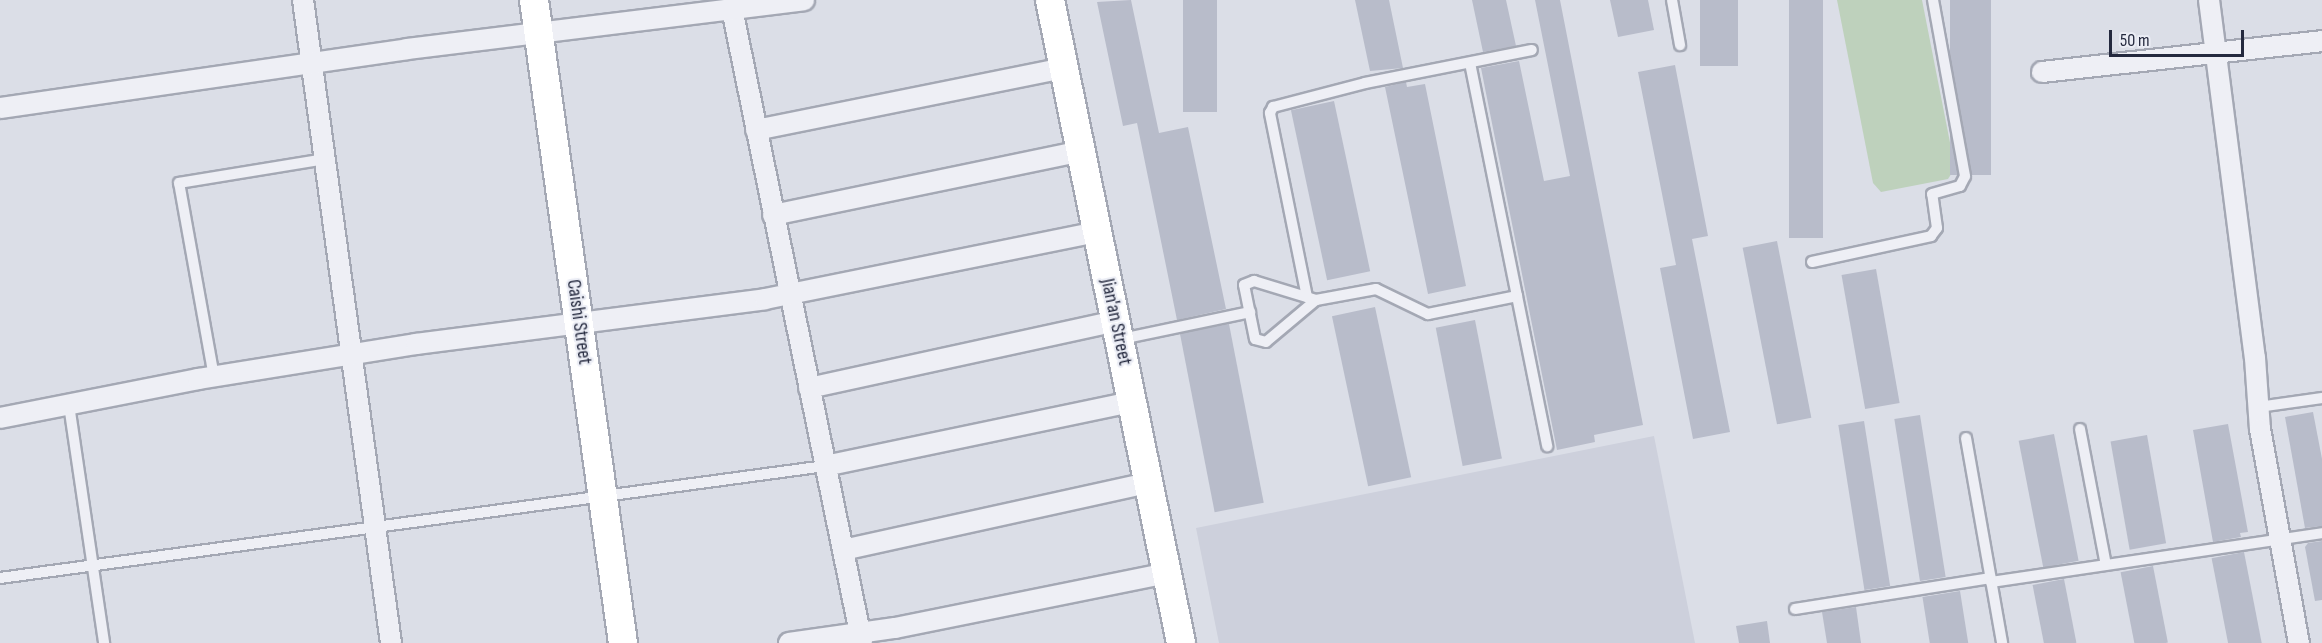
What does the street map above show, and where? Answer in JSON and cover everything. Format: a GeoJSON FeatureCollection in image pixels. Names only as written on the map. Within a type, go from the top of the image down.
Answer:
{"type":"FeatureCollection","features":[{"type":"Feature","properties":{"kind":"main road","name":"Caishi Street"},"geometry":{"type":"LineString","coordinates":[[534,0],[623,643]]}},
{"type":"Feature","properties":{"kind":"main road","name":"Jian'an Street"},"geometry":{"type":"LineString","coordinates":[[1050,0],[1181,643]]}},
{"type":"Feature","properties":{"kind":"street"},"geometry":{"type":"LineString","coordinates":[[303,0],[391,643]]}},
{"type":"Feature","properties":{"kind":"street"},"geometry":{"type":"LineString","coordinates":[[0,108],[312,62],[804,0]]}},
{"type":"Feature","properties":{"kind":"street"},"geometry":{"type":"LineString","coordinates":[[2209,0],[2258,407],[2299,643]]}},
{"type":"Feature","properties":{"kind":"street"},"geometry":{"type":"LineString","coordinates":[[732,9],[861,638]]}},
{"type":"Feature","properties":{"kind":"street"},"geometry":{"type":"LineString","coordinates":[[2042,72],[2322,41]]}},
{"type":"Feature","properties":{"kind":"street"},"geometry":{"type":"LineString","coordinates":[[756,130],[1064,68]]}},
{"type":"Feature","properties":{"kind":"street"},"geometry":{"type":"LineString","coordinates":[[773,215],[1081,151]]}},
{"type":"Feature","properties":{"kind":"street"},"geometry":{"type":"LineString","coordinates":[[0,418],[213,377],[352,355],[790,295],[1098,232]]}},
{"type":"Feature","properties":{"kind":"street"},"geometry":{"type":"LineString","coordinates":[[809,388],[1118,330]]}},
{"type":"Feature","properties":{"kind":"street"},"geometry":{"type":"LineString","coordinates":[[825,466],[1132,402]]}},
{"type":"Feature","properties":{"kind":"street"},"geometry":{"type":"LineString","coordinates":[[843,550],[1149,483]]}},
{"type":"Feature","properties":{"kind":"street"},"geometry":{"type":"LineString","coordinates":[[789,643],[861,638],[1167,573]]}},
{"type":"Feature","properties":{"kind":"lane"},"geometry":{"type":"LineString","coordinates":[[1672,0],[1680,45]]}},
{"type":"Feature","properties":{"kind":"lane"},"geometry":{"type":"LineString","coordinates":[[1812,262],[1931,236],[1937,228],[1932,194],[1960,186],[1965,176],[1932,0]]}},
{"type":"Feature","properties":{"kind":"lane"},"geometry":{"type":"LineString","coordinates":[[1312,299],[1270,113],[1273,107],[1365,83],[1532,50]]}},
{"type":"Feature","properties":{"kind":"lane"},"geometry":{"type":"LineString","coordinates":[[1470,63],[1547,446]]}},
{"type":"Feature","properties":{"kind":"lane"},"geometry":{"type":"LineString","coordinates":[[213,377],[179,183],[325,159]]}},
{"type":"Feature","properties":{"kind":"lane"},"geometry":{"type":"LineString","coordinates":[[1312,299],[1266,342],[1255,339],[1244,285],[1254,281],[1312,299],[1376,289],[1428,314],[1517,296]]}},
{"type":"Feature","properties":{"kind":"lane"},"geometry":{"type":"LineString","coordinates":[[1118,330],[1250,312]]}},
{"type":"Feature","properties":{"kind":"lane"},"geometry":{"type":"LineString","coordinates":[[2258,407],[2322,398]]}},
{"type":"Feature","properties":{"kind":"lane"},"geometry":{"type":"LineString","coordinates":[[69,405],[104,643]]}},
{"type":"Feature","properties":{"kind":"lane"},"geometry":{"type":"LineString","coordinates":[[2080,429],[2106,565]]}},
{"type":"Feature","properties":{"kind":"lane"},"geometry":{"type":"LineString","coordinates":[[1966,438],[2002,643]]}},
{"type":"Feature","properties":{"kind":"lane"},"geometry":{"type":"LineString","coordinates":[[0,578],[825,466]]}},
{"type":"Feature","properties":{"kind":"lane"},"geometry":{"type":"LineString","coordinates":[[1795,609],[2322,533]]}},
{"type":"Feature","properties":{"kind":"shaded area"},"geometry":{"type":"Polygon","coordinates":[[[1654,436],[1695,643],[1219,643],[1196,528],[1654,436]]]}},
{"type":"Feature","properties":{"kind":"green space"},"geometry":{"type":"Polygon","coordinates":[[[1837,0],[1922,0],[1955,168],[1948,179],[1881,192],[1873,183],[1837,0]]]}},
{"type":"Feature","properties":{"kind":"building"},"geometry":{"type":"Polygon","coordinates":[[[1131,0],[1159,133],[1188,127],[1226,309],[1177,320],[1137,123],[1123,126],[1097,2],[1131,0]]]}},
{"type":"Feature","properties":{"kind":"building"},"geometry":{"type":"Polygon","coordinates":[[[1183,0],[1217,0],[1217,112],[1183,112],[1183,0]]]}},
{"type":"Feature","properties":{"kind":"building"},"geometry":{"type":"Polygon","coordinates":[[[1355,0],[1389,0],[1403,68],[1370,71],[1355,0]]]}},
{"type":"Feature","properties":{"kind":"building"},"geometry":{"type":"Polygon","coordinates":[[[1472,0],[1506,0],[1516,46],[1483,52],[1472,0]]]}},
{"type":"Feature","properties":{"kind":"building"},"geometry":{"type":"Polygon","coordinates":[[[1535,0],[1560,0],[1643,425],[1594,435],[1595,442],[1557,450],[1481,68],[1519,61],[1544,181],[1570,176],[1535,0]]]}},
{"type":"Feature","properties":{"kind":"building"},"geometry":{"type":"Polygon","coordinates":[[[1610,0],[1648,0],[1654,30],[1618,37],[1610,0]]]}},
{"type":"Feature","properties":{"kind":"building"},"geometry":{"type":"Polygon","coordinates":[[[1700,0],[1738,0],[1738,66],[1700,66],[1700,0]]]}},
{"type":"Feature","properties":{"kind":"building"},"geometry":{"type":"Polygon","coordinates":[[[1789,0],[1823,0],[1823,238],[1789,238],[1789,0]]]}},
{"type":"Feature","properties":{"kind":"building"},"geometry":{"type":"Polygon","coordinates":[[[1950,0],[1991,0],[1991,175],[1950,175],[1950,0]]]}},
{"type":"Feature","properties":{"kind":"building"},"geometry":{"type":"Polygon","coordinates":[[[1675,65],[1708,236],[1692,239],[1730,432],[1693,439],[1660,268],[1676,265],[1638,72],[1675,65]]]}},
{"type":"Feature","properties":{"kind":"building"},"geometry":{"type":"Polygon","coordinates":[[[1406,82],[1407,87],[1425,84],[1466,286],[1428,294],[1385,87],[1406,82]]]}},
{"type":"Feature","properties":{"kind":"building"},"geometry":{"type":"Polygon","coordinates":[[[1334,101],[1370,271],[1327,280],[1291,110],[1334,101]]]}},
{"type":"Feature","properties":{"kind":"building"},"geometry":{"type":"Polygon","coordinates":[[[1777,241],[1811,418],[1777,424],[1743,248],[1777,241]]]}},
{"type":"Feature","properties":{"kind":"building"},"geometry":{"type":"Polygon","coordinates":[[[1876,269],[1900,403],[1865,409],[1842,275],[1876,269]]]}},
{"type":"Feature","properties":{"kind":"building"},"geometry":{"type":"Polygon","coordinates":[[[1375,307],[1411,477],[1368,486],[1332,316],[1375,307]]]}},
{"type":"Feature","properties":{"kind":"building"},"geometry":{"type":"Polygon","coordinates":[[[1475,320],[1502,458],[1463,466],[1436,328],[1475,320]]]}},
{"type":"Feature","properties":{"kind":"building"},"geometry":{"type":"Polygon","coordinates":[[[1229,324],[1264,503],[1215,512],[1180,334],[1229,324]]]}},
{"type":"Feature","properties":{"kind":"building"},"geometry":{"type":"Polygon","coordinates":[[[2313,412],[2322,459],[2322,526],[2305,528],[2285,417],[2313,412]]]}},
{"type":"Feature","properties":{"kind":"building"},"geometry":{"type":"Polygon","coordinates":[[[1920,415],[1946,577],[1920,581],[1894,419],[1920,415]]]}},
{"type":"Feature","properties":{"kind":"building"},"geometry":{"type":"Polygon","coordinates":[[[1864,421],[1890,586],[1864,590],[1838,425],[1864,421]]]}},
{"type":"Feature","properties":{"kind":"building"},"geometry":{"type":"Polygon","coordinates":[[[2228,424],[2248,532],[2240,533],[2241,537],[2213,542],[2193,430],[2228,424]]]}},
{"type":"Feature","properties":{"kind":"building"},"geometry":{"type":"Polygon","coordinates":[[[2054,434],[2079,561],[2043,567],[2019,441],[2054,434]]]}},
{"type":"Feature","properties":{"kind":"building"},"geometry":{"type":"Polygon","coordinates":[[[2147,435],[2166,543],[2130,550],[2111,441],[2147,435]]]}},
{"type":"Feature","properties":{"kind":"building"},"geometry":{"type":"Polygon","coordinates":[[[2322,541],[2322,600],[2315,601],[2305,547],[2308,543],[2322,541]]]}},
{"type":"Feature","properties":{"kind":"building"},"geometry":{"type":"Polygon","coordinates":[[[2244,552],[2262,643],[2228,643],[2212,558],[2244,552]]]}},
{"type":"Feature","properties":{"kind":"building"},"geometry":{"type":"Polygon","coordinates":[[[2153,566],[2168,643],[2134,643],[2121,572],[2153,566]]]}},
{"type":"Feature","properties":{"kind":"building"},"geometry":{"type":"Polygon","coordinates":[[[2064,579],[2076,643],[2044,643],[2033,585],[2064,579]]]}},
{"type":"Feature","properties":{"kind":"building"},"geometry":{"type":"Polygon","coordinates":[[[1960,591],[1968,643],[1930,643],[1922,597],[1960,591]]]}},
{"type":"Feature","properties":{"kind":"building"},"geometry":{"type":"Polygon","coordinates":[[[1856,607],[1861,643],[1827,643],[1822,612],[1856,607]]]}},
{"type":"Feature","properties":{"kind":"building"},"geometry":{"type":"Polygon","coordinates":[[[1767,621],[1770,643],[1739,643],[1736,626],[1767,621]]]}}]}
